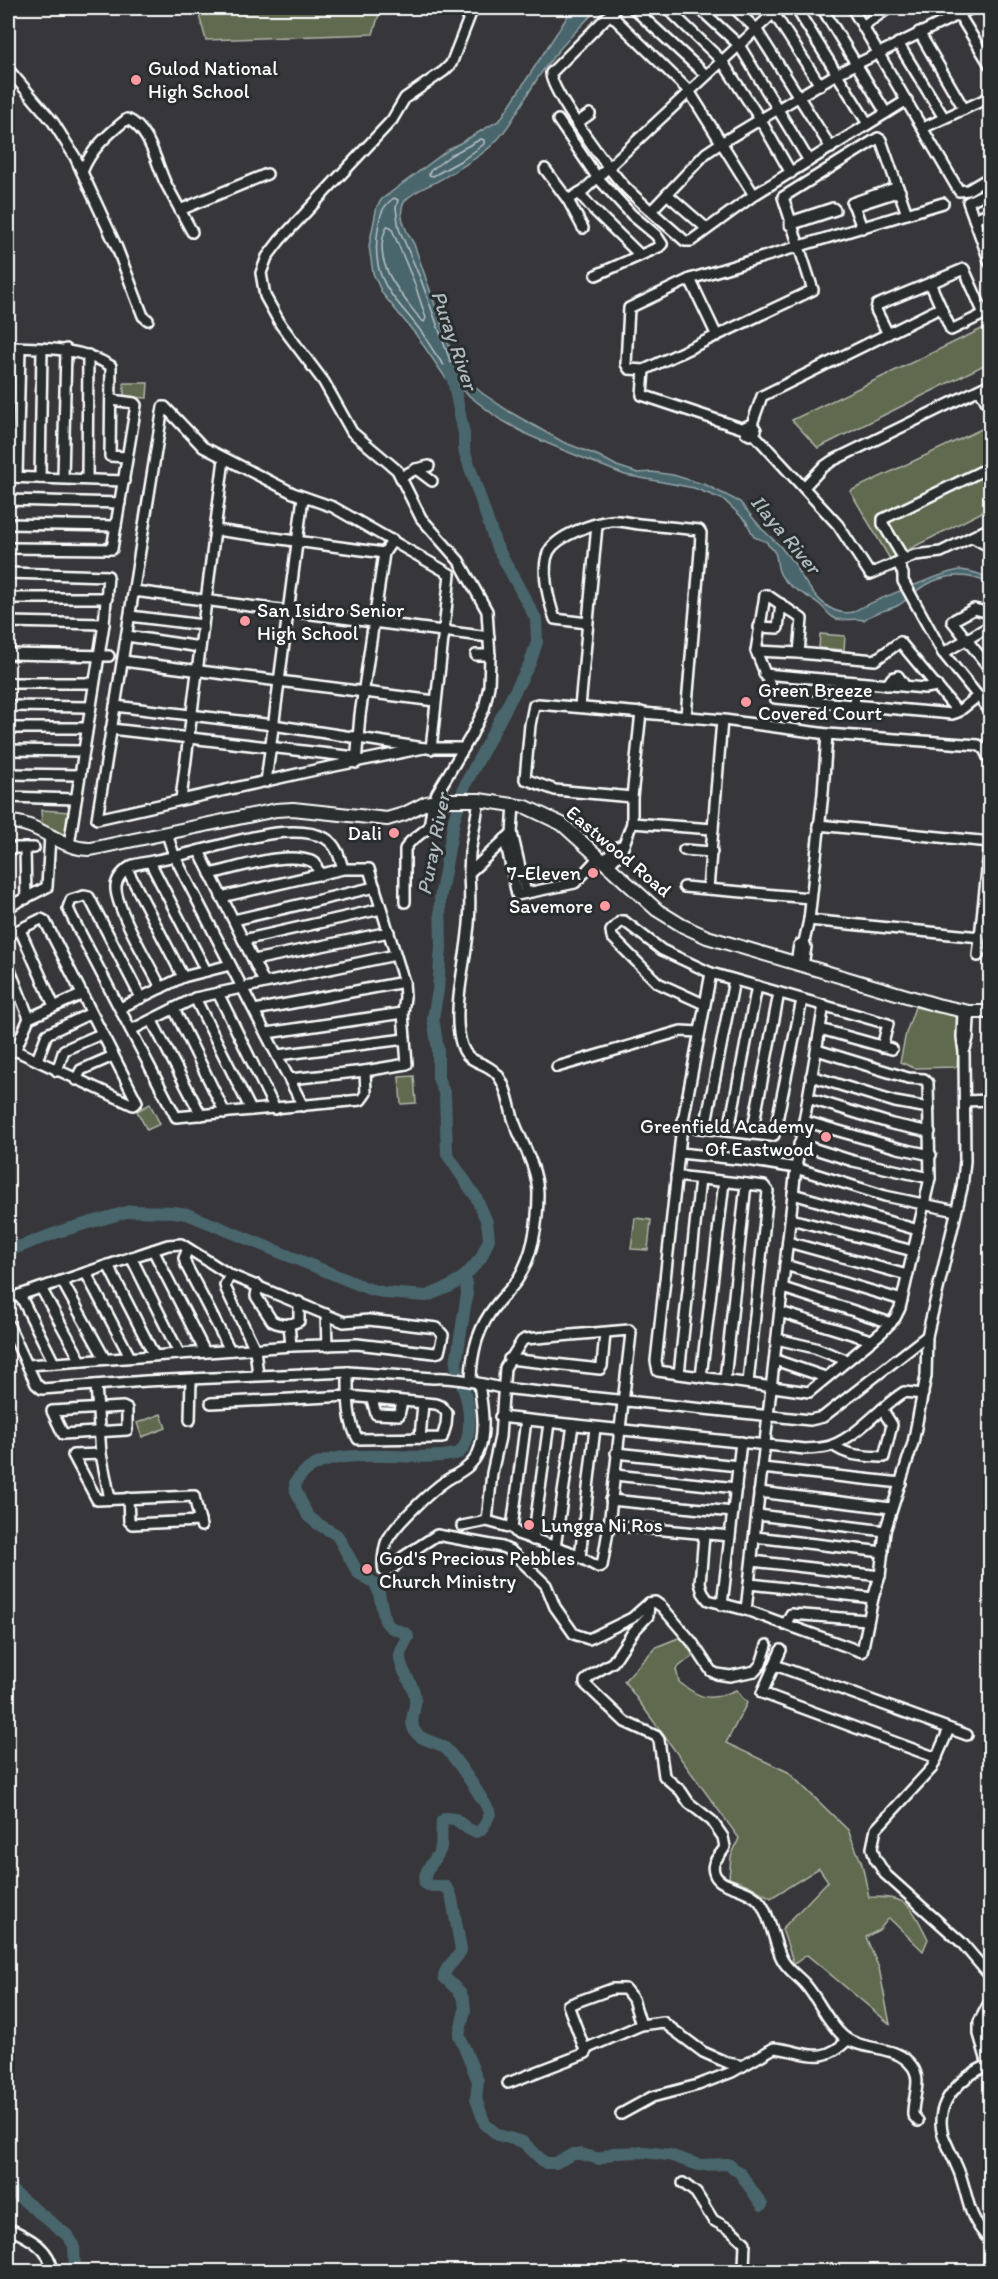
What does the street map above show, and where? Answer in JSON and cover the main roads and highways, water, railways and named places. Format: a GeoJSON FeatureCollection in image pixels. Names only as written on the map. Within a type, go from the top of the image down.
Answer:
{"type":"FeatureCollection","features":[{"type":"Feature","properties":{"kind":"main road","name":"Eastwood Road"},"geometry":{"type":"LineString","coordinates":[[8,822],[24,823],[83,850],[106,848],[276,810],[293,809],[387,819],[438,800],[478,800],[514,804],[538,812],[562,824],[643,899],[683,926],[708,937],[937,1005],[966,1011],[990,1012]]}},
{"type":"Feature","properties":{"kind":"water"},"geometry":{"type":"Polygon","coordinates":[[[573,8],[599,8],[548,63],[497,140],[464,166],[411,195],[403,206],[404,223],[414,244],[451,351],[464,378],[510,412],[563,442],[599,456],[617,466],[638,473],[673,475],[706,485],[740,502],[798,568],[797,570],[820,600],[835,611],[853,612],[906,588],[954,571],[975,573],[990,579],[990,584],[965,576],[949,577],[920,588],[897,606],[875,613],[864,620],[834,618],[819,604],[786,582],[779,573],[775,553],[767,542],[754,537],[746,521],[724,500],[694,488],[625,475],[528,435],[498,418],[445,377],[417,336],[382,293],[373,273],[369,246],[377,206],[382,199],[448,150],[500,120],[573,8]]]}},
{"type":"Feature","properties":{"kind":"waterway","name":"Puray River"},"geometry":{"type":"LineString","coordinates":[[8,1251],[61,1231],[130,1211],[187,1214],[369,1289],[386,1293],[427,1296],[451,1286],[465,1276],[481,1258],[489,1239],[487,1222],[476,1197],[447,1154],[445,1095],[438,1078],[438,1050],[433,1018],[438,990],[441,946],[440,899],[454,820],[465,785],[530,663],[537,642],[536,619],[496,545],[464,450],[464,434],[449,369]]}},
{"type":"Feature","properties":{"kind":"waterway"},"geometry":{"type":"LineString","coordinates":[[458,1378],[456,1363],[467,1294],[465,1276]]}},
{"type":"Feature","properties":{"kind":"waterway"},"geometry":{"type":"LineString","coordinates":[[462,1385],[469,1411],[469,1430],[464,1447],[459,1453],[418,1457],[347,1457],[326,1461],[308,1469],[295,1483],[296,1491],[308,1516],[337,1535],[358,1573],[374,1583],[378,1589],[385,1621],[390,1627],[407,1634],[400,1658],[414,1692],[413,1729],[423,1738],[449,1752],[490,1813],[482,1828],[475,1832],[455,1819],[446,1818],[442,1821],[441,1847],[425,1878],[425,1884],[445,1886],[452,1899],[461,1950],[444,1977],[460,1992],[464,2001],[465,2010],[459,2035],[478,2081],[476,2099],[485,2124],[498,2135],[523,2142],[545,2163],[556,2163],[573,2154],[599,2159],[613,2153],[645,2152],[669,2155],[699,2165],[728,2164],[740,2173],[762,2205]]}},
{"type":"Feature","properties":{"kind":"waterway","name":"Puray River"},"geometry":{"type":"LineString","coordinates":[[8,2188],[67,2235],[74,2245],[75,2272]]}},
{"type":"Feature","properties":{"kind":"place","name":"Gulod National High School"},"geometry":{"type":"Point","coordinates":[136,80]}},
{"type":"Feature","properties":{"kind":"place","name":"San Isidro Senior High School"},"geometry":{"type":"Point","coordinates":[245,621]}},
{"type":"Feature","properties":{"kind":"place","name":"Green Breeze Covered Court"},"geometry":{"type":"Point","coordinates":[746,702]}},
{"type":"Feature","properties":{"kind":"place","name":"Dali"},"geometry":{"type":"Point","coordinates":[394,833]}},
{"type":"Feature","properties":{"kind":"place","name":"7-Eleven"},"geometry":{"type":"Point","coordinates":[593,873]}},
{"type":"Feature","properties":{"kind":"place","name":"Savemore"},"geometry":{"type":"Point","coordinates":[605,906]}},
{"type":"Feature","properties":{"kind":"place","name":"Greenfield Academy Of Eastwood"},"geometry":{"type":"Point","coordinates":[826,1137]}},
{"type":"Feature","properties":{"kind":"place","name":"Lungga Ni Ros"},"geometry":{"type":"Point","coordinates":[529,1525]}},
{"type":"Feature","properties":{"kind":"place","name":"God's Precious Pebbles Church Ministry"},"geometry":{"type":"Point","coordinates":[367,1569]}},
{"type":"Feature","properties":{"kind":"water label","name":"Ilaya River"},"geometry":{"type":"Point","coordinates":[786,534]}}]}
